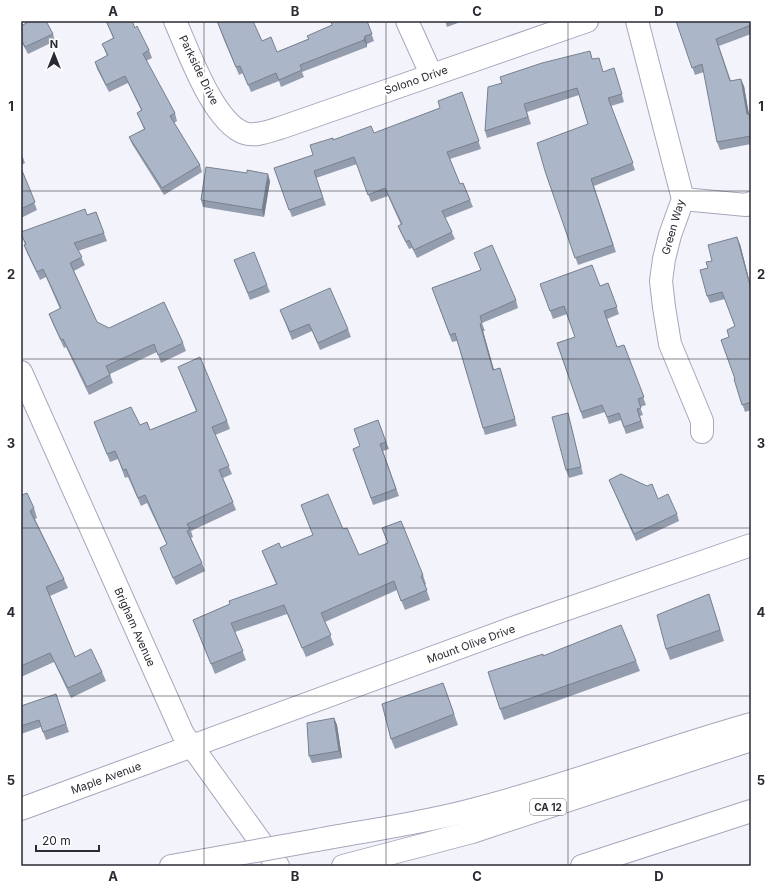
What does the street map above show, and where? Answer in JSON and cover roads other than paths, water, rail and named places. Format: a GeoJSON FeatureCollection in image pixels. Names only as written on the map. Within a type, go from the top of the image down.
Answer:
{"type":"FeatureCollection","features":[{"type":"Feature","properties":{"kind":"main road","name":"Parkside Drive"},"geometry":{"type":"LineString","coordinates":[[175,21],[211,100],[227,121],[243,133]]}},
{"type":"Feature","properties":{"kind":"main road"},"geometry":{"type":"LineString","coordinates":[[407,21],[432,74]]}},
{"type":"Feature","properties":{"kind":"main road","name":"Solono Drive"},"geometry":{"type":"LineString","coordinates":[[243,133],[258,134],[280,128],[587,21]]}},
{"type":"Feature","properties":{"kind":"main road","name":"Green Way"},"geometry":{"type":"LineString","coordinates":[[637,21],[684,199],[668,241],[661,281],[670,344],[702,421],[702,432]]}},
{"type":"Feature","properties":{"kind":"main road"},"geometry":{"type":"LineString","coordinates":[[684,199],[746,205],[751,203]]}},
{"type":"Feature","properties":{"kind":"main road","name":"Brigham Avenue"},"geometry":{"type":"LineString","coordinates":[[21,372],[176,721],[192,747],[278,866]]}},
{"type":"Feature","properties":{"kind":"main road","name":"Mount Olive Drive"},"geometry":{"type":"LineString","coordinates":[[192,747],[521,625],[751,545]]}},
{"type":"Feature","properties":{"kind":"main road"},"geometry":{"type":"LineString","coordinates":[[171,866],[317,840],[476,809],[600,772],[751,724]]}},
{"type":"Feature","properties":{"kind":"main road","name":"CA 12"},"geometry":{"type":"LineString","coordinates":[[343,866],[472,832],[751,740]]}},
{"type":"Feature","properties":{"kind":"main road","name":"Maple Avenue"},"geometry":{"type":"LineString","coordinates":[[21,809],[192,747]]}},
{"type":"Feature","properties":{"kind":"main road"},"geometry":{"type":"LineString","coordinates":[[589,864],[751,811]]}}]}
